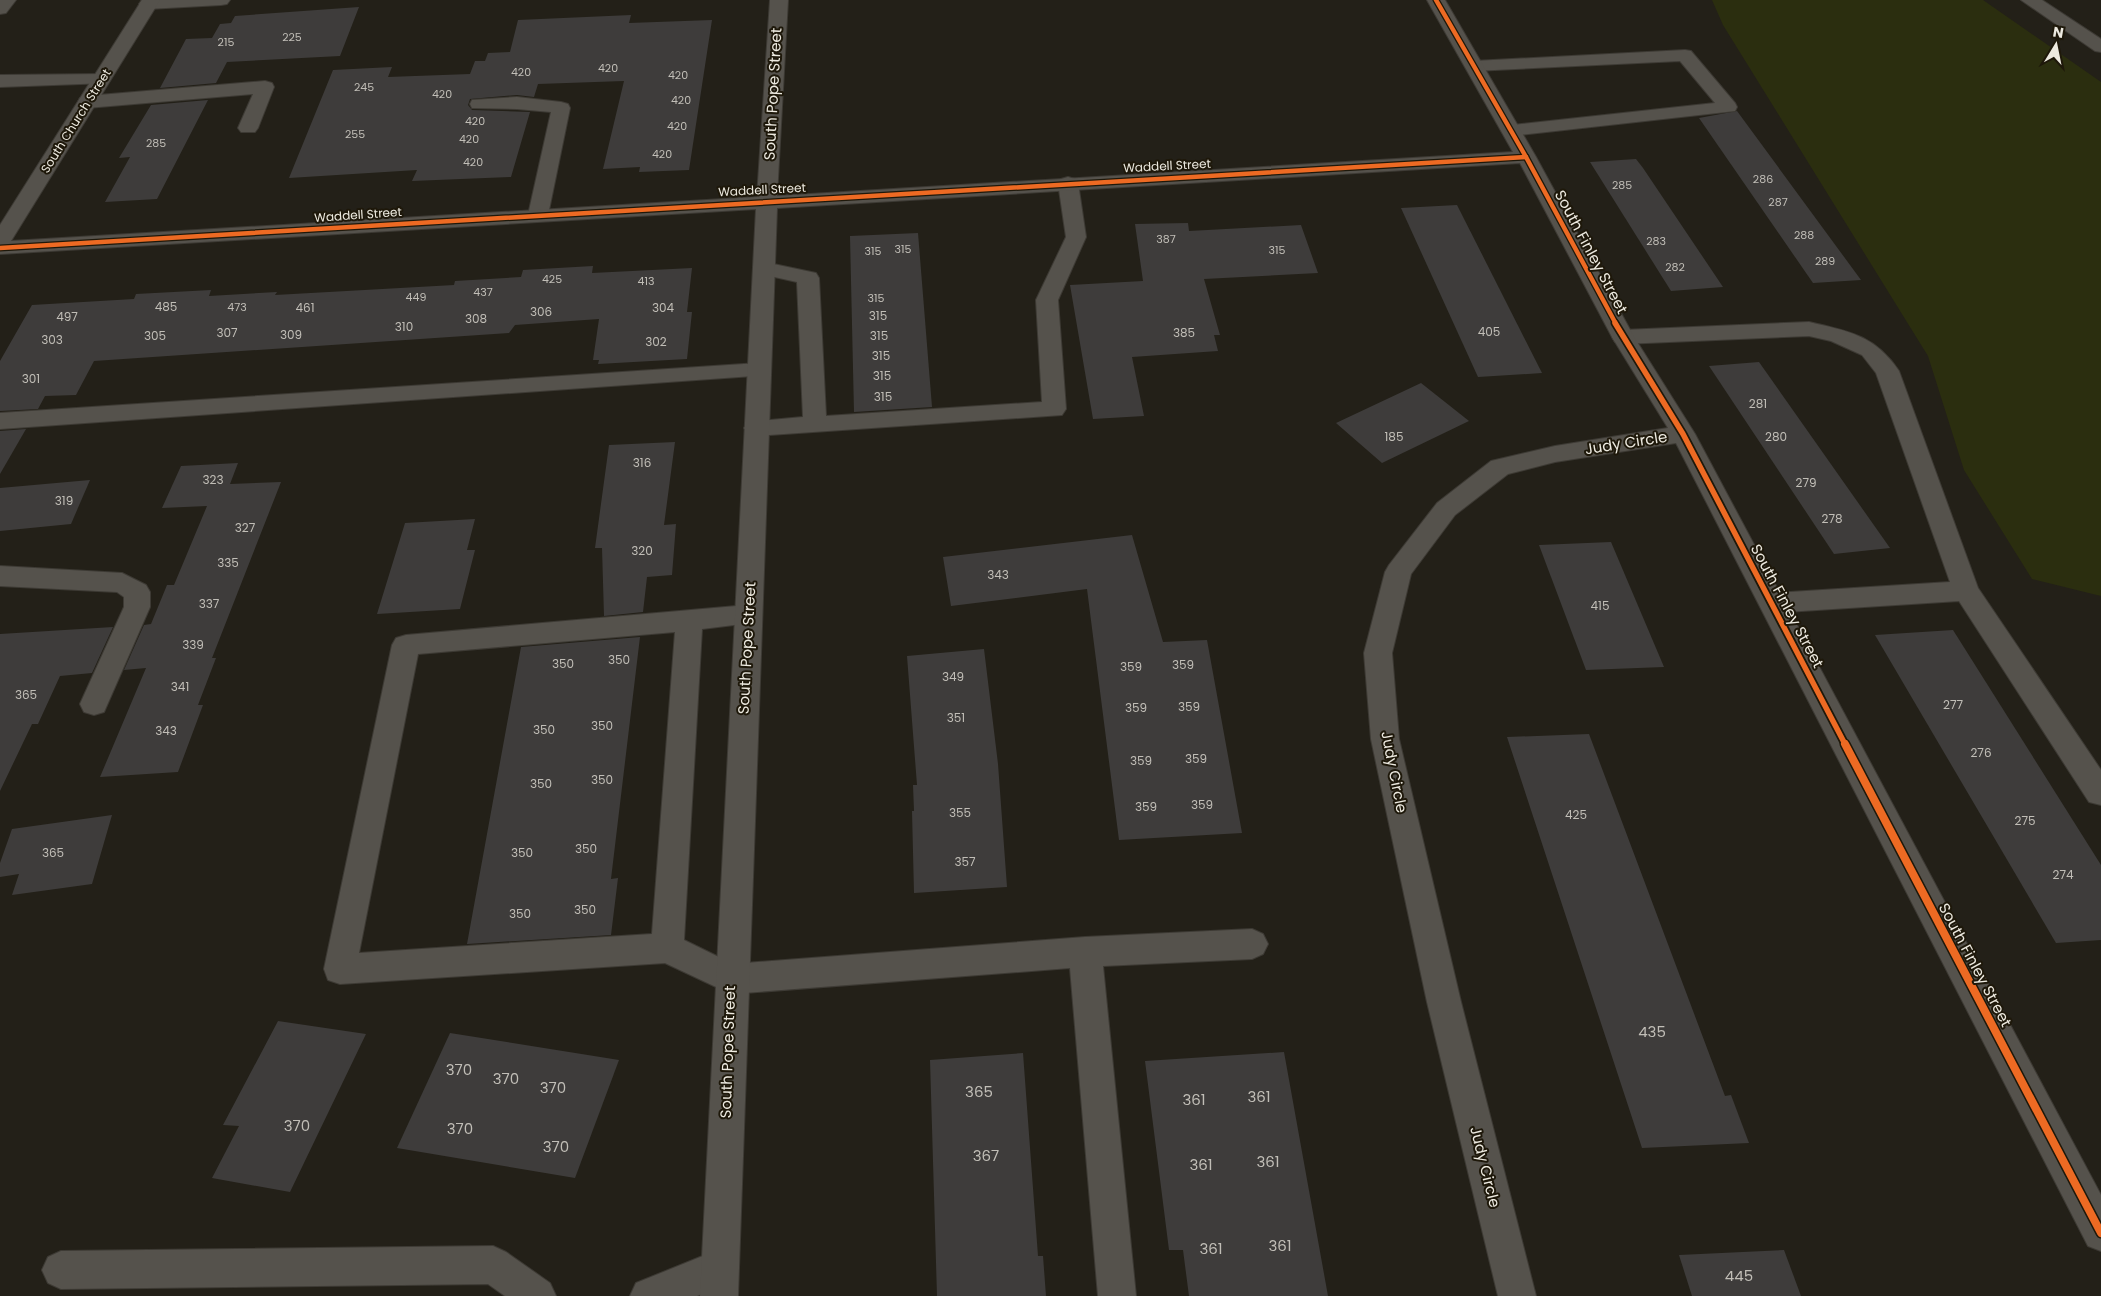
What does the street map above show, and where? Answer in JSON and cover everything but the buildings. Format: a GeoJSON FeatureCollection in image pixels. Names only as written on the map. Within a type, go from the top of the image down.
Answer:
{"type":"FeatureCollection","features":[{"type":"Feature","properties":{"kind":"street"},"geometry":{"type":"LineString","coordinates":[[0,9],[7,0]]}},
{"type":"Feature","properties":{"kind":"street"},"geometry":{"type":"LineString","coordinates":[[150,2],[221,0]]}},
{"type":"Feature","properties":{"kind":"street","name":"South Pope Street"},"geometry":{"type":"LineString","coordinates":[[719,1282],[766,201],[779,0]]}},
{"type":"Feature","properties":{"kind":"street","name":"South Finley Street"},"geometry":{"type":"LineString","coordinates":[[1436,0],[1526,157],[1623,337],[1683,434],[2101,1232]]}},
{"type":"Feature","properties":{"kind":"street"},"geometry":{"type":"LineString","coordinates":[[2030,0],[2101,47]]}},
{"type":"Feature","properties":{"kind":"street","name":"South Church Street"},"geometry":{"type":"LineString","coordinates":[[0,242],[150,2]]}},
{"type":"Feature","properties":{"kind":"street"},"geometry":{"type":"LineString","coordinates":[[1474,66],[1685,55],[1728,107],[1511,130]]}},
{"type":"Feature","properties":{"kind":"street"},"geometry":{"type":"LineString","coordinates":[[0,81],[102,79]]}},
{"type":"Feature","properties":{"kind":"street"},"geometry":{"type":"LineString","coordinates":[[88,102],[265,87],[248,128]]}},
{"type":"Feature","properties":{"kind":"street"},"geometry":{"type":"LineString","coordinates":[[479,104],[517,103],[561,108],[538,215]]}},
{"type":"Feature","properties":{"kind":"street","name":"Waddell Street"},"geometry":{"type":"LineString","coordinates":[[0,248],[1526,157]]}},
{"type":"Feature","properties":{"kind":"street"},"geometry":{"type":"LineString","coordinates":[[756,428],[1054,409],[1047,300],[1076,236],[1068,183]]}},
{"type":"Feature","properties":{"kind":"street"},"geometry":{"type":"LineString","coordinates":[[764,268],[808,278],[814,424]]}},
{"type":"Feature","properties":{"kind":"street"},"geometry":{"type":"LineString","coordinates":[[1623,337],[1809,329],[1838,336],[1870,350],[1887,371],[1966,591],[2100,792]]}},
{"type":"Feature","properties":{"kind":"street"},"geometry":{"type":"LineString","coordinates":[[0,421],[759,370]]}},
{"type":"Feature","properties":{"kind":"street","name":"Judy Circle"},"geometry":{"type":"LineString","coordinates":[[1517,1296],[1444,1002],[1386,739],[1378,653],[1398,572],[1446,509],[1500,467],[1555,454],[1683,434]]}},
{"type":"Feature","properties":{"kind":"street"},"geometry":{"type":"LineString","coordinates":[[0,576],[122,583],[137,592],[137,607],[94,704]]}},
{"type":"Feature","properties":{"kind":"street"},"geometry":{"type":"LineString","coordinates":[[1772,603],[1966,591]]}},
{"type":"Feature","properties":{"kind":"street"},"geometry":{"type":"LineString","coordinates":[[748,615],[406,645],[340,969],[667,948],[731,979],[1085,952],[1252,944]]}},
{"type":"Feature","properties":{"kind":"street"},"geometry":{"type":"LineString","coordinates":[[667,948],[689,621]]}},
{"type":"Feature","properties":{"kind":"street"},"geometry":{"type":"LineString","coordinates":[[1085,952],[1117,1296]]}},
{"type":"Feature","properties":{"kind":"street"},"geometry":{"type":"LineString","coordinates":[[61,1270],[493,1264],[537,1296]]}},
{"type":"Feature","properties":{"kind":"street"},"geometry":{"type":"LineString","coordinates":[[649,1296],[719,1282]]}},
{"type":"Feature","properties":{"kind":"green space"},"geometry":{"type":"Polygon","coordinates":[[[1712,0],[1983,0],[2101,82],[2101,596],[2032,579],[1964,470],[1928,356],[1723,25],[1712,0]]]}},
{"type":"Feature","properties":{"kind":"cycle path"},"geometry":{"type":"LineString","coordinates":[[1436,0],[1526,157],[1623,337],[1683,434],[2101,1233]]}},
{"type":"Feature","properties":{"kind":"cycle path"},"geometry":{"type":"LineString","coordinates":[[0,248],[1526,157]]}}]}
